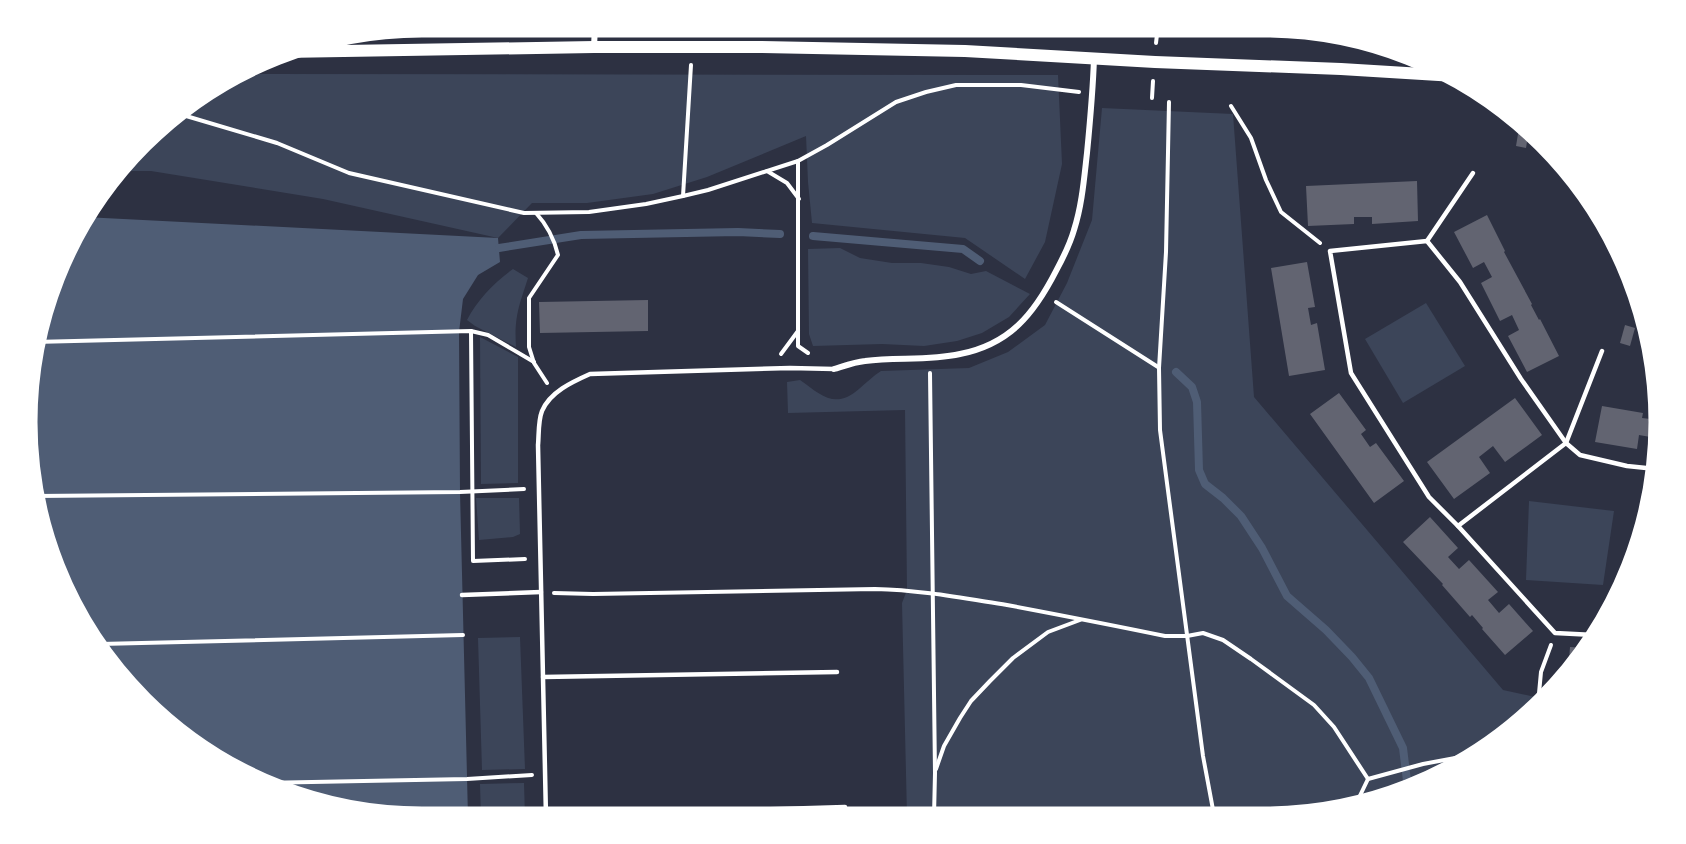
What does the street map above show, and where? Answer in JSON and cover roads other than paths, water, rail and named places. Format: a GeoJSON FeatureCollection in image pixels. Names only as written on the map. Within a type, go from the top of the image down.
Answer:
{"type":"FeatureCollection","features":[{"type":"Feature","properties":{"kind":"main road"},"geometry":{"type":"LineString","coordinates":[[313,52],[594,47],[965,51],[1432,75]]}},
{"type":"Feature","properties":{"kind":"street"},"geometry":{"type":"LineString","coordinates":[[594,47],[595,36]]}},
{"type":"Feature","properties":{"kind":"street"},"geometry":{"type":"LineString","coordinates":[[834,369],[864,361],[960,354],[999,340],[1030,314],[1044,294],[1074,230],[1082,197],[1093,94],[1094,58]]}},
{"type":"Feature","properties":{"kind":"lane"},"geometry":{"type":"LineString","coordinates":[[1427,241],[1473,173]]}},
{"type":"Feature","properties":{"kind":"lane"},"geometry":{"type":"LineString","coordinates":[[1427,241],[1330,251],[1351,372],[1429,497],[1555,633],[1586,635]]}},
{"type":"Feature","properties":{"kind":"lane"},"geometry":{"type":"LineString","coordinates":[[1427,241],[1460,282],[1521,379],[1566,443],[1580,455],[1647,469]]}},
{"type":"Feature","properties":{"kind":"lane"},"geometry":{"type":"LineString","coordinates":[[1458,526],[1566,443],[1602,351]]}},
{"type":"Feature","properties":{"kind":"lane"},"geometry":{"type":"LineString","coordinates":[[546,808],[538,445],[541,412],[554,393],[572,381],[590,374],[790,368],[834,369]]}},
{"type":"Feature","properties":{"kind":"lane"},"geometry":{"type":"LineString","coordinates":[[462,595],[541,592]]}},
{"type":"Feature","properties":{"kind":"lane"},"geometry":{"type":"LineString","coordinates":[[543,676],[837,672]]}},
{"type":"Feature","properties":{"kind":"lane"},"geometry":{"type":"LineString","coordinates":[[815,808],[845,807]]}},
{"type":"Feature","properties":{"kind":"waterway"},"geometry":{"type":"LineString","coordinates":[[499,248],[581,235],[738,232],[780,234]]}},
{"type":"Feature","properties":{"kind":"waterway"},"geometry":{"type":"LineString","coordinates":[[813,236],[963,249],[980,261]]}},
{"type":"Feature","properties":{"kind":"waterway"},"geometry":{"type":"LineString","coordinates":[[1176,372],[1192,387],[1197,402],[1199,470],[1205,484],[1241,516],[1262,548],[1287,596],[1326,630],[1369,678],[1403,748],[1407,781]]}}]}
